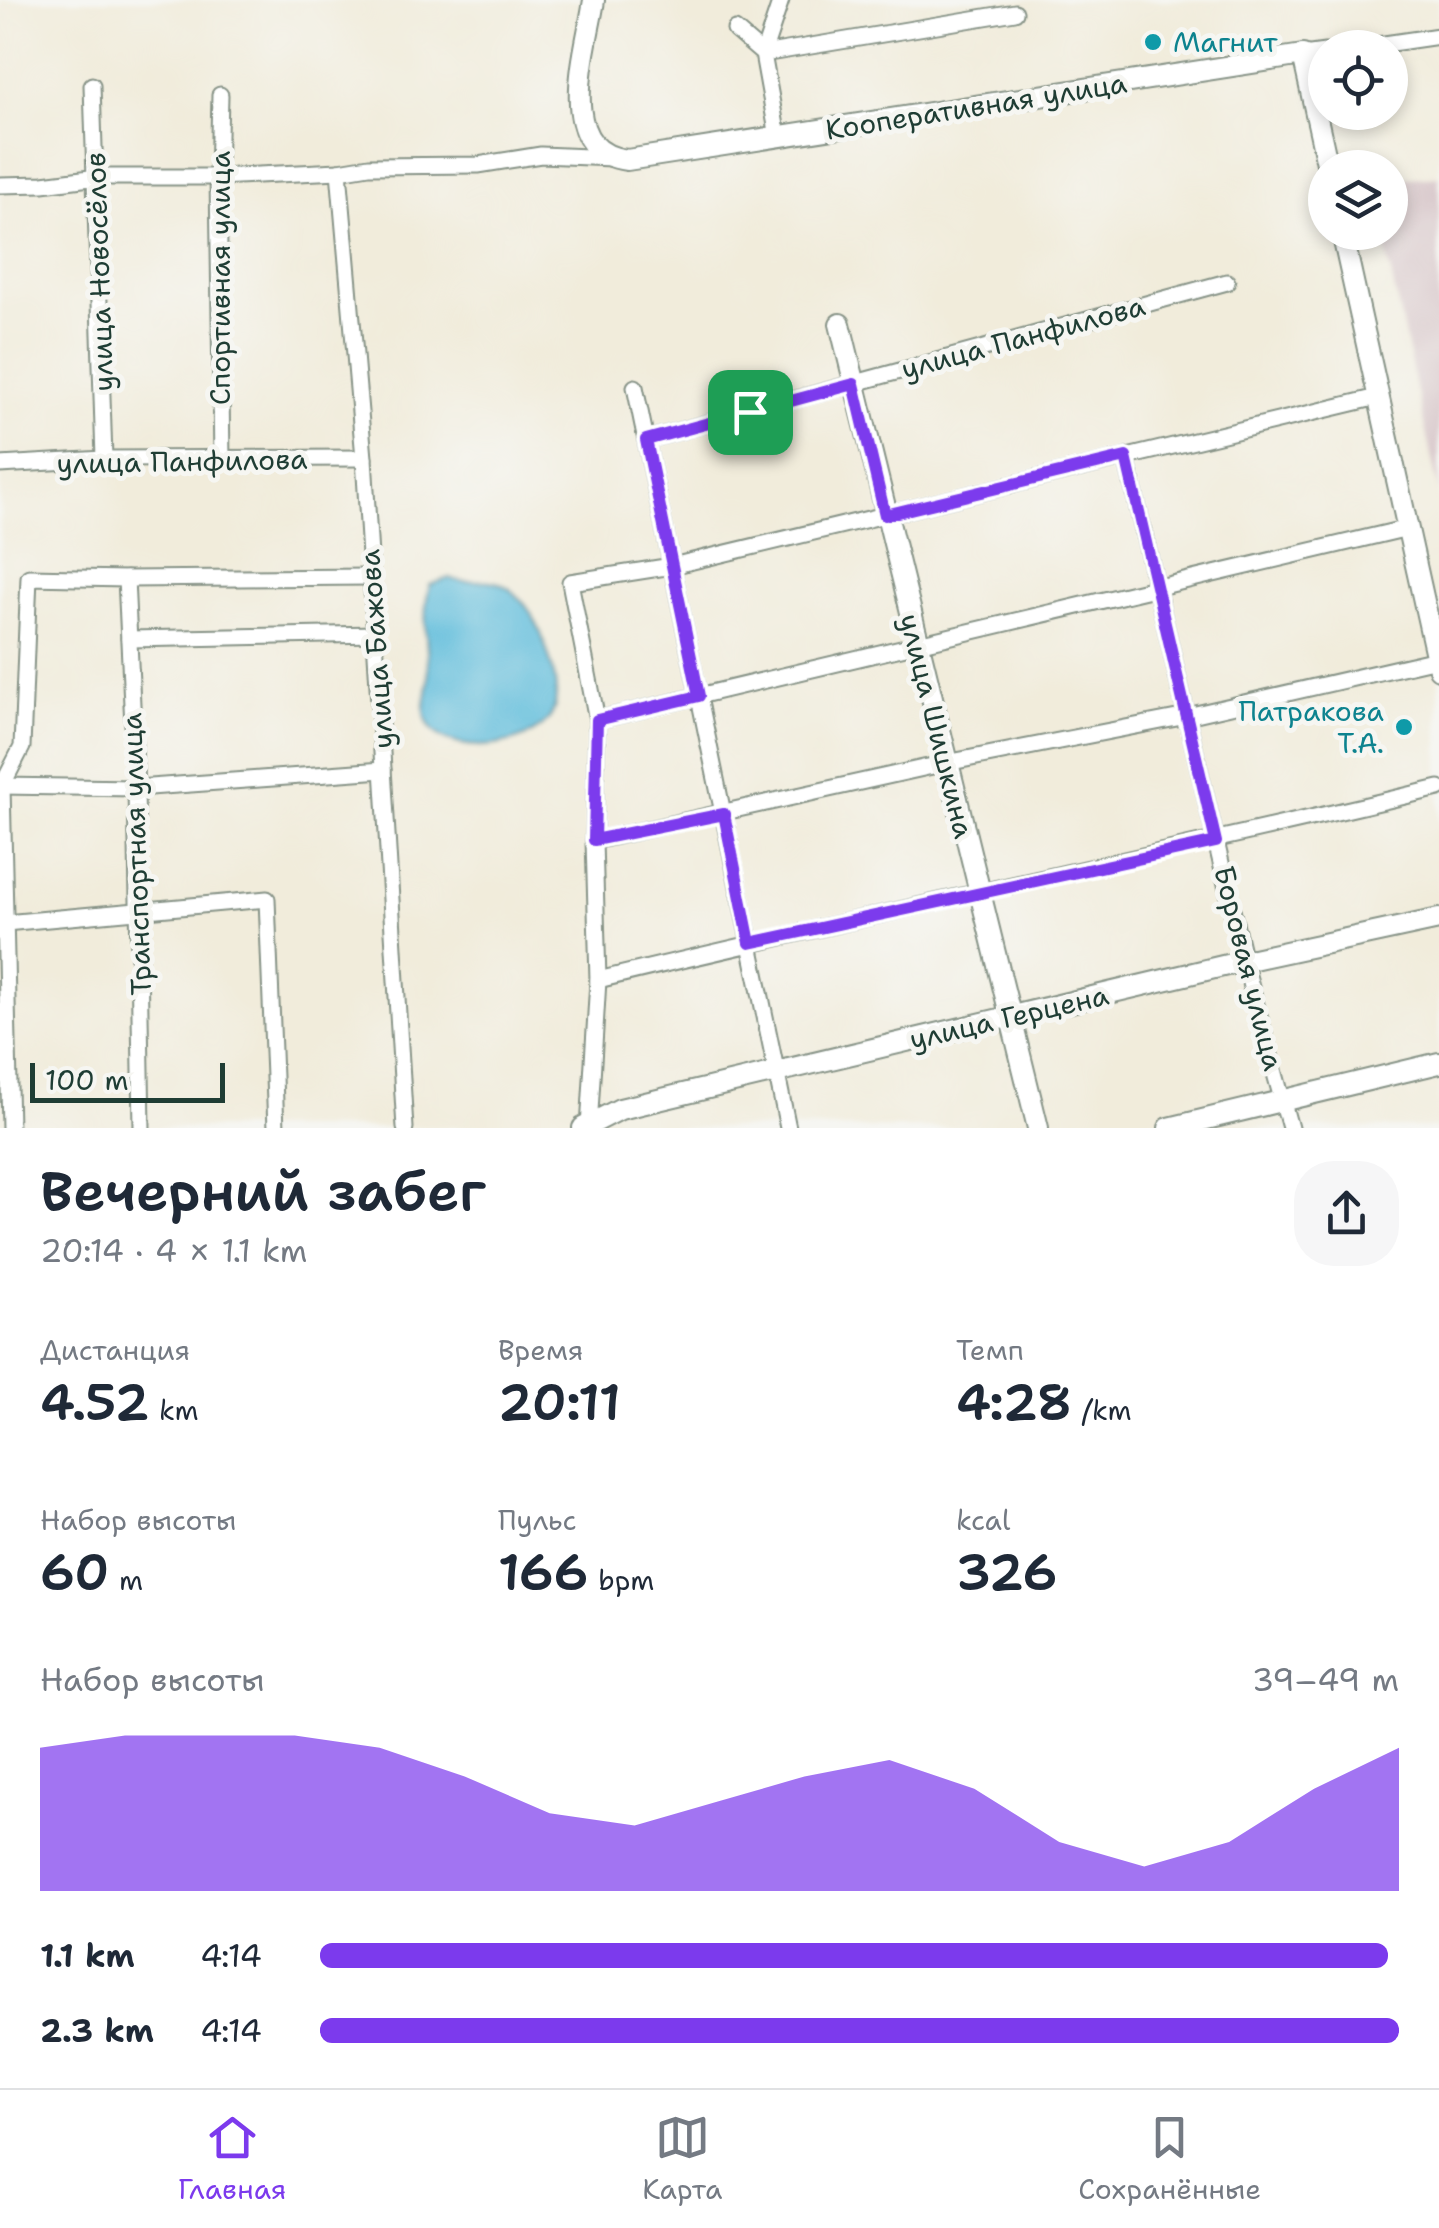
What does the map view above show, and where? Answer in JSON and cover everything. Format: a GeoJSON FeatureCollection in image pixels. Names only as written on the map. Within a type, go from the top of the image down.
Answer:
{"type":"FeatureCollection","features":[{"type":"Feature","properties":{"kind":"street"},"geometry":{"type":"LineString","coordinates":[[594,0],[579,91],[579,115],[588,138],[599,152],[620,159]]}},
{"type":"Feature","properties":{"kind":"street"},"geometry":{"type":"LineString","coordinates":[[778,137],[763,54],[781,0]]}},
{"type":"Feature","properties":{"kind":"street"},"geometry":{"type":"LineString","coordinates":[[763,54],[1016,12]]}},
{"type":"Feature","properties":{"kind":"street"},"geometry":{"type":"LineString","coordinates":[[735,30],[763,54]]}},
{"type":"Feature","properties":{"kind":"street"},"geometry":{"type":"LineString","coordinates":[[1408,41],[1439,36]]}},
{"type":"Feature","properties":{"kind":"street","name":"Кооперативная улица"},"geometry":{"type":"LineString","coordinates":[[620,159],[1308,54]]}},
{"type":"Feature","properties":{"kind":"street"},"geometry":{"type":"LineString","coordinates":[[1302,55],[1324,150]]}},
{"type":"Feature","properties":{"kind":"street","name":"улица Новосёлов"},"geometry":{"type":"LineString","coordinates":[[92,85],[98,177],[104,460]]}},
{"type":"Feature","properties":{"kind":"street","name":"Спортивная улица"},"geometry":{"type":"LineString","coordinates":[[220,95],[222,461]]}},
{"type":"Feature","properties":{"kind":"street"},"geometry":{"type":"LineString","coordinates":[[0,186],[98,177],[218,177],[369,166],[478,164],[541,156],[620,159]]}},
{"type":"Feature","properties":{"kind":"street","name":"улица Бажова"},"geometry":{"type":"LineString","coordinates":[[339,171],[364,458],[405,1128]]}},
{"type":"Feature","properties":{"kind":"street"},"geometry":{"type":"LineString","coordinates":[[594,840],[946,763],[1438,664],[1346,250]]}},
{"type":"Feature","properties":{"kind":"street","name":"улица Панфилова"},"geometry":{"type":"LineString","coordinates":[[646,440],[1227,282]]}},
{"type":"Feature","properties":{"kind":"street","name":"улица Шишкина"},"geometry":{"type":"LineString","coordinates":[[840,324],[1038,1128]]}},
{"type":"Feature","properties":{"kind":"street"},"geometry":{"type":"LineString","coordinates":[[635,386],[788,1128]]}},
{"type":"Feature","properties":{"kind":"street"},"geometry":{"type":"LineString","coordinates":[[587,1127],[598,980],[594,840],[597,720],[570,582],[672,566],[1378,397]]}},
{"type":"Feature","properties":{"kind":"street","name":"Боровая улица"},"geometry":{"type":"LineString","coordinates":[[1126,457],[1244,961],[1290,1128]]}},
{"type":"Feature","properties":{"kind":"street","name":"улица Панфилова"},"geometry":{"type":"LineString","coordinates":[[0,465],[364,458]]}},
{"type":"Feature","properties":{"kind":"street"},"geometry":{"type":"LineString","coordinates":[[597,720],[1408,528]]}},
{"type":"Feature","properties":{"kind":"street"},"geometry":{"type":"LineString","coordinates":[[10,1128],[1,786],[22,747],[28,576],[371,578]]}},
{"type":"Feature","properties":{"kind":"street","name":"Транспортная улица"},"geometry":{"type":"LineString","coordinates":[[126,579],[136,788],[142,1128]]}},
{"type":"Feature","properties":{"kind":"street"},"geometry":{"type":"LineString","coordinates":[[129,638],[375,634]]}},
{"type":"Feature","properties":{"kind":"street"},"geometry":{"type":"LineString","coordinates":[[1,786],[136,788],[383,770]]}},
{"type":"Feature","properties":{"kind":"street"},"geometry":{"type":"LineString","coordinates":[[598,980],[1216,842],[1439,788]]}},
{"type":"Feature","properties":{"kind":"street"},"geometry":{"type":"LineString","coordinates":[[5,923],[266,899],[276,1128]]}},
{"type":"Feature","properties":{"kind":"street","name":"улица Герцена"},"geometry":{"type":"LineString","coordinates":[[587,1127],[620,1109],[1244,961],[1439,919]]}},
{"type":"Feature","properties":{"kind":"street"},"geometry":{"type":"LineString","coordinates":[[1170,1128],[1439,1064]]}},
{"type":"Feature","properties":{"kind":"shaded area"},"geometry":{"type":"Polygon","coordinates":[[[1439,176],[1439,492],[1386,250],[1408,250],[1408,178],[1439,176]]]}},
{"type":"Feature","properties":{"kind":"water"},"geometry":{"type":"Polygon","coordinates":[[[449,578],[501,584],[523,602],[534,618],[550,659],[556,690],[555,705],[536,731],[519,739],[479,746],[443,738],[431,728],[425,711],[427,598],[430,585],[449,578]]]}},
{"type":"Feature","properties":{"kind":"place","name":"Магнит"},"geometry":{"type":"Point","coordinates":[1153,42]}},
{"type":"Feature","properties":{"kind":"place","name":"Патракова Т.А."},"geometry":{"type":"Point","coordinates":[1404,727]}},
{"type":"Feature","properties":{"kind":"route"},"geometry":{"type":"LineString","coordinates":[[854,384],[885,515],[1126,457],[1216,842],[750,943],[724,814],[594,840],[597,720],[699,696],[646,440],[750,412],[854,384]]}}]}
